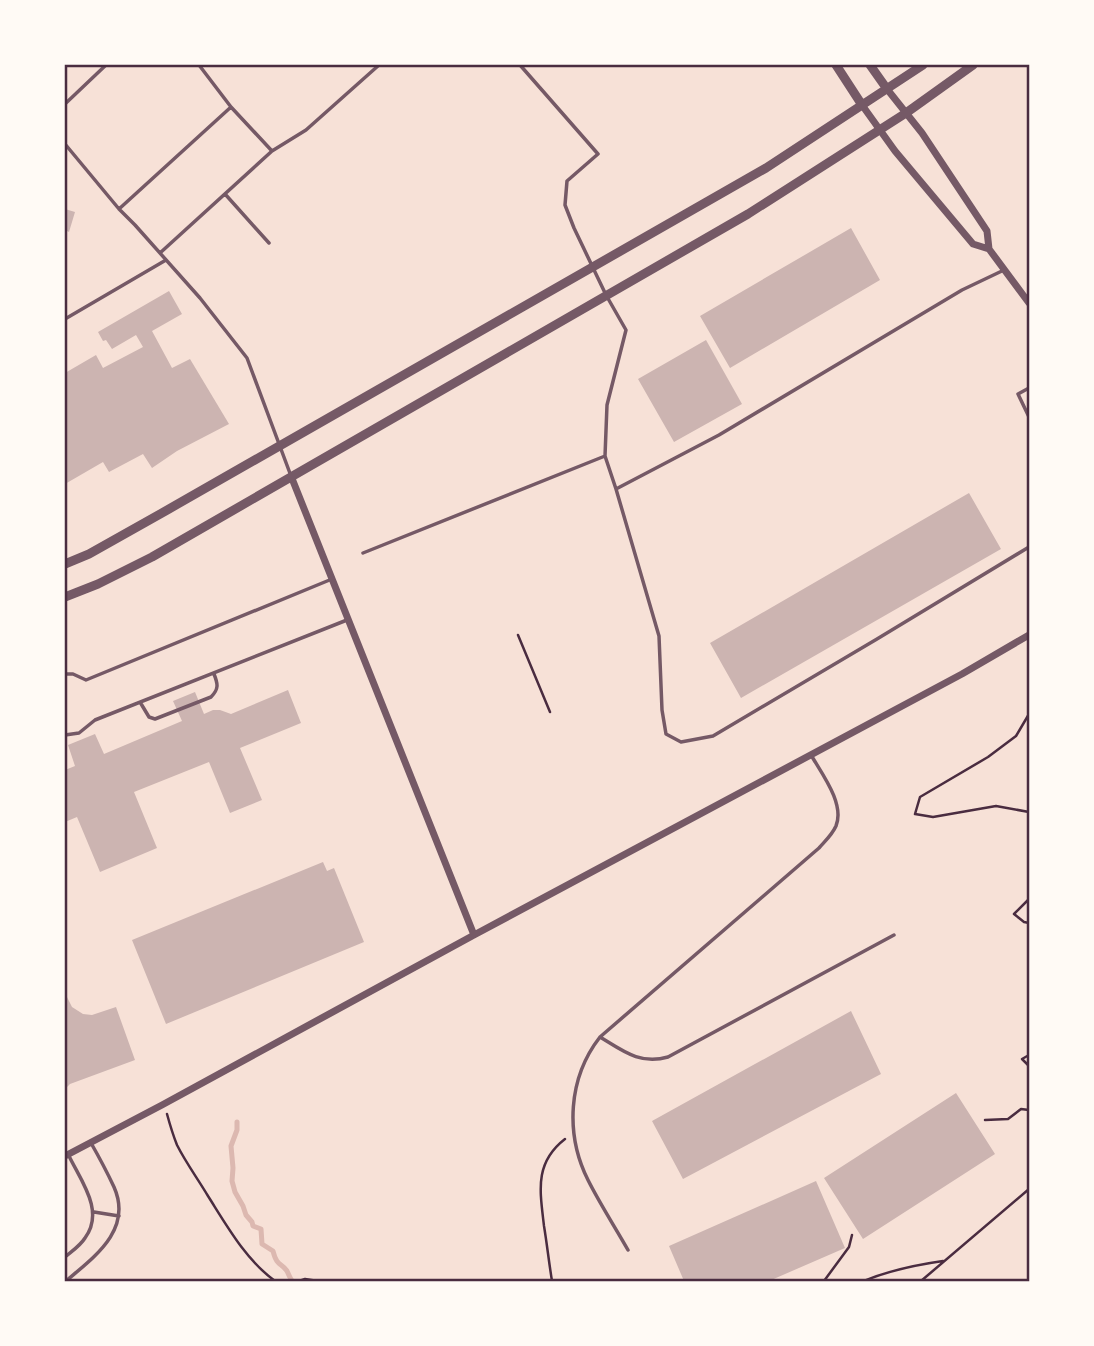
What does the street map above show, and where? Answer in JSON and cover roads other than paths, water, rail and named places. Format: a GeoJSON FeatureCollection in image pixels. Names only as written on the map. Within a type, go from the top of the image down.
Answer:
{"type":"FeatureCollection","features":[{"type":"Feature","properties":{"kind":"street"},"geometry":{"type":"LineString","coordinates":[[836,65],[879,130],[973,244],[989,249]]}},
{"type":"Feature","properties":{"kind":"street"},"geometry":{"type":"LineString","coordinates":[[870,65],[988,231],[989,249],[1029,303]]}},
{"type":"Feature","properties":{"kind":"street"},"geometry":{"type":"LineString","coordinates":[[65,564],[89,554],[593,268],[766,167],[923,65]]}},
{"type":"Feature","properties":{"kind":"street"},"geometry":{"type":"LineString","coordinates":[[65,597],[127,571],[748,214],[906,113],[973,65]]}},
{"type":"Feature","properties":{"kind":"street"},"geometry":{"type":"LineString","coordinates":[[290,476],[474,935]]}},
{"type":"Feature","properties":{"kind":"street"},"geometry":{"type":"LineString","coordinates":[[66,1155],[962,674],[1029,635]]}},
{"type":"Feature","properties":{"kind":"lane"},"geometry":{"type":"LineString","coordinates":[[65,103],[106,65]]}},
{"type":"Feature","properties":{"kind":"lane"},"geometry":{"type":"LineString","coordinates":[[199,65],[231,107],[272,151]]}},
{"type":"Feature","properties":{"kind":"lane"},"geometry":{"type":"LineString","coordinates":[[160,253],[272,151],[306,130],[379,65]]}},
{"type":"Feature","properties":{"kind":"lane"},"geometry":{"type":"LineString","coordinates":[[520,65],[598,154],[566,181],[565,205],[606,295],[626,330],[607,405],[605,456],[659,636],[662,710],[666,734],[681,742],[713,736],[1029,547]]}},
{"type":"Feature","properties":{"kind":"lane"},"geometry":{"type":"LineString","coordinates":[[119,209],[231,107]]}},
{"type":"Feature","properties":{"kind":"lane"},"geometry":{"type":"LineString","coordinates":[[65,144],[119,209],[200,298],[247,358],[290,476]]}},
{"type":"Feature","properties":{"kind":"lane"},"geometry":{"type":"LineString","coordinates":[[225,194],[269,243]]}},
{"type":"Feature","properties":{"kind":"lane"},"geometry":{"type":"LineString","coordinates":[[65,320],[166,260]]}},
{"type":"Feature","properties":{"kind":"lane"},"geometry":{"type":"LineString","coordinates":[[616,489],[719,435],[962,290],[1004,270]]}},
{"type":"Feature","properties":{"kind":"lane"},"geometry":{"type":"LineString","coordinates":[[1029,388],[1018,394],[1029,417]]}},
{"type":"Feature","properties":{"kind":"lane"},"geometry":{"type":"LineString","coordinates":[[363,553],[605,456]]}},
{"type":"Feature","properties":{"kind":"lane"},"geometry":{"type":"LineString","coordinates":[[65,674],[73,674],[86,680],[332,579]]}},
{"type":"Feature","properties":{"kind":"lane"},"geometry":{"type":"LineString","coordinates":[[65,735],[79,733],[95,720],[348,619]]}},
{"type":"Feature","properties":{"kind":"lane"},"geometry":{"type":"LineString","coordinates":[[140,702],[149,718],[155,719],[211,696],[218,687],[213,673]]}},
{"type":"Feature","properties":{"kind":"lane"},"geometry":{"type":"LineString","coordinates":[[628,1250],[587,1179],[580,1161],[573,1133],[575,1091],[590,1051],[600,1037],[832,834],[838,818],[838,808],[830,787],[811,755]]}},
{"type":"Feature","properties":{"kind":"lane"},"geometry":{"type":"LineString","coordinates":[[600,1037],[640,1059],[668,1057],[894,935]]}},
{"type":"Feature","properties":{"kind":"lane"},"geometry":{"type":"LineString","coordinates":[[66,1281],[104,1247],[119,1216],[114,1187],[91,1143]]}},
{"type":"Feature","properties":{"kind":"lane"},"geometry":{"type":"LineString","coordinates":[[65,1257],[85,1238],[93,1212],[91,1202],[66,1155]]}},
{"type":"Feature","properties":{"kind":"lane"},"geometry":{"type":"LineString","coordinates":[[93,1212],[119,1216]]}},
{"type":"Feature","properties":{"kind":"waterway"},"geometry":{"type":"LineString","coordinates":[[237,1122],[231,1146],[235,1192],[253,1226],[261,1229],[262,1244],[273,1251],[276,1260],[292,1281]]}}]}
